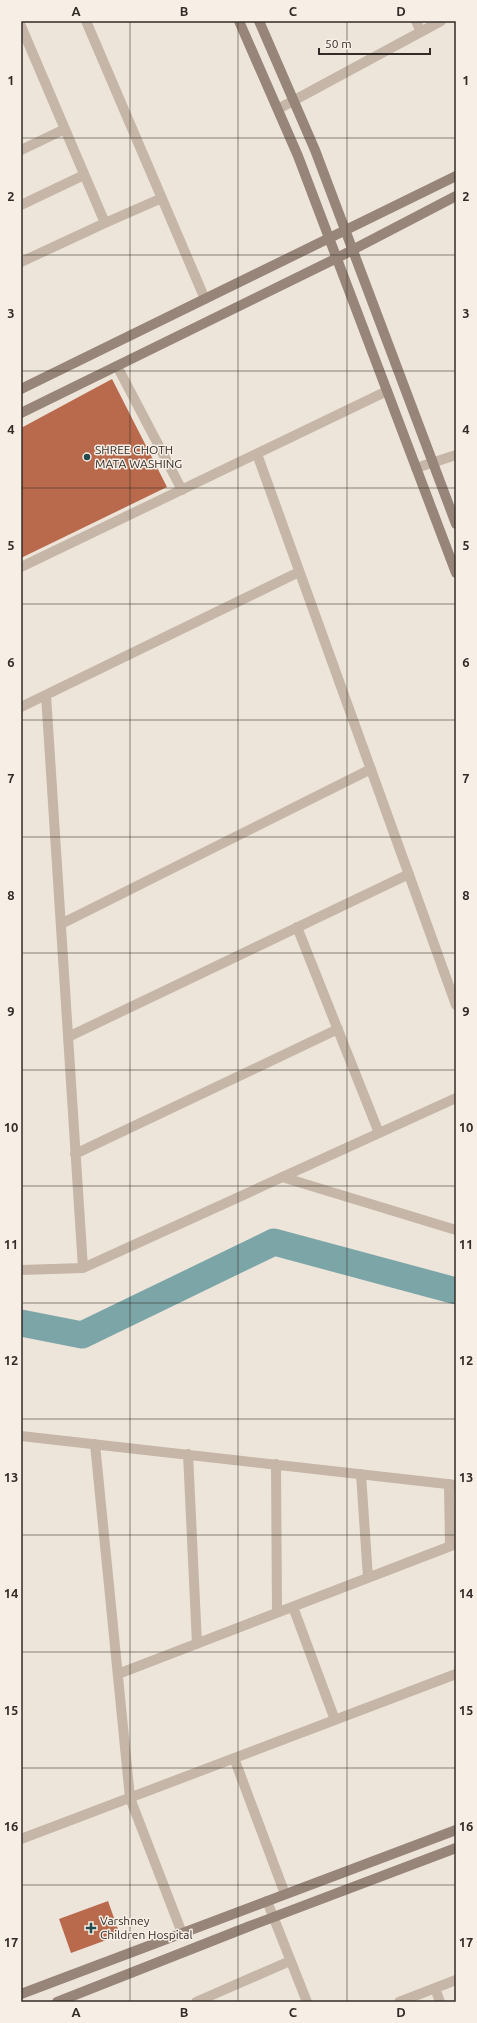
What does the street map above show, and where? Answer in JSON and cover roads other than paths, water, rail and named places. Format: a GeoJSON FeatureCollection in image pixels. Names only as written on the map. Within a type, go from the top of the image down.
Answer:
{"type":"FeatureCollection","features":[{"type":"Feature","properties":{"kind":"street"},"geometry":{"type":"LineString","coordinates":[[86,21],[205,299]]}},
{"type":"Feature","properties":{"kind":"street"},"geometry":{"type":"LineString","coordinates":[[239,21],[298,156],[456,573]]}},
{"type":"Feature","properties":{"kind":"street"},"geometry":{"type":"LineString","coordinates":[[259,21],[315,150],[456,524]]}},
{"type":"Feature","properties":{"kind":"street"},"geometry":{"type":"LineString","coordinates":[[416,21],[421,32]]}},
{"type":"Feature","properties":{"kind":"street"},"geometry":{"type":"LineString","coordinates":[[278,109],[441,21]]}},
{"type":"Feature","properties":{"kind":"street"},"geometry":{"type":"LineString","coordinates":[[21,26],[105,223]]}},
{"type":"Feature","properties":{"kind":"street"},"geometry":{"type":"LineString","coordinates":[[21,150],[65,129]]}},
{"type":"Feature","properties":{"kind":"street"},"geometry":{"type":"LineString","coordinates":[[21,205],[84,175]]}},
{"type":"Feature","properties":{"kind":"street"},"geometry":{"type":"LineString","coordinates":[[21,389],[456,176]]}},
{"type":"Feature","properties":{"kind":"street"},"geometry":{"type":"LineString","coordinates":[[21,413],[337,258],[456,196]]}},
{"type":"Feature","properties":{"kind":"street"},"geometry":{"type":"LineString","coordinates":[[21,262],[162,198]]}},
{"type":"Feature","properties":{"kind":"street"},"geometry":{"type":"LineString","coordinates":[[117,366],[182,490]]}},
{"type":"Feature","properties":{"kind":"street"},"geometry":{"type":"LineString","coordinates":[[21,567],[387,391]]}},
{"type":"Feature","properties":{"kind":"street"},"geometry":{"type":"LineString","coordinates":[[257,454],[456,1004]]}},
{"type":"Feature","properties":{"kind":"street"},"geometry":{"type":"LineString","coordinates":[[416,468],[456,455]]}},
{"type":"Feature","properties":{"kind":"street"},"geometry":{"type":"LineString","coordinates":[[21,707],[299,572]]}},
{"type":"Feature","properties":{"kind":"street"},"geometry":{"type":"LineString","coordinates":[[46,695],[83,1268]]}},
{"type":"Feature","properties":{"kind":"street"},"geometry":{"type":"LineString","coordinates":[[60,924],[371,769]]}},
{"type":"Feature","properties":{"kind":"street"},"geometry":{"type":"LineString","coordinates":[[68,1037],[408,874]]}},
{"type":"Feature","properties":{"kind":"street"},"geometry":{"type":"LineString","coordinates":[[297,927],[379,1133]]}},
{"type":"Feature","properties":{"kind":"street"},"geometry":{"type":"LineString","coordinates":[[75,1154],[338,1029]]}},
{"type":"Feature","properties":{"kind":"street"},"geometry":{"type":"LineString","coordinates":[[21,1270],[83,1268],[456,1098]]}},
{"type":"Feature","properties":{"kind":"street"},"geometry":{"type":"LineString","coordinates":[[282,1177],[456,1230]]}},
{"type":"Feature","properties":{"kind":"street"},"geometry":{"type":"LineString","coordinates":[[21,1436],[453,1484],[453,1545],[118,1674]]}},
{"type":"Feature","properties":{"kind":"street"},"geometry":{"type":"LineString","coordinates":[[96,1444],[130,1798],[182,1932]]}},
{"type":"Feature","properties":{"kind":"street"},"geometry":{"type":"LineString","coordinates":[[188,1454],[197,1644]]}},
{"type":"Feature","properties":{"kind":"street"},"geometry":{"type":"LineString","coordinates":[[276,1464],[277,1613]]}},
{"type":"Feature","properties":{"kind":"street"},"geometry":{"type":"LineString","coordinates":[[361,1474],[368,1578]]}},
{"type":"Feature","properties":{"kind":"street"},"geometry":{"type":"LineString","coordinates":[[293,1607],[335,1720]]}},
{"type":"Feature","properties":{"kind":"street"},"geometry":{"type":"LineString","coordinates":[[21,1839],[456,1674]]}},
{"type":"Feature","properties":{"kind":"street"},"geometry":{"type":"LineString","coordinates":[[234,1758],[285,1894]]}},
{"type":"Feature","properties":{"kind":"street"},"geometry":{"type":"LineString","coordinates":[[21,1994],[182,1932],[456,1830]]}},
{"type":"Feature","properties":{"kind":"street"},"geometry":{"type":"LineString","coordinates":[[57,2002],[273,1917],[456,1848]]}},
{"type":"Feature","properties":{"kind":"street"},"geometry":{"type":"LineString","coordinates":[[267,1901],[307,2002]]}},
{"type":"Feature","properties":{"kind":"street"},"geometry":{"type":"LineString","coordinates":[[196,2002],[290,1961]]}},
{"type":"Feature","properties":{"kind":"street"},"geometry":{"type":"LineString","coordinates":[[399,2002],[456,1980]]}},
{"type":"Feature","properties":{"kind":"street"},"geometry":{"type":"LineString","coordinates":[[435,1988],[440,2002]]}},
{"type":"Feature","properties":{"kind":"waterway"},"geometry":{"type":"LineString","coordinates":[[21,1323],[82,1335],[274,1242],[456,1291]]}},
{"type":"Feature","properties":{"kind":"place","name":"SHREE CHOTH MATA WASHING"},"geometry":{"type":"Point","coordinates":[87,457]}},
{"type":"Feature","properties":{"kind":"place","name":"Varshney Children Hospital"},"geometry":{"type":"Point","coordinates":[91,1928]}}]}
